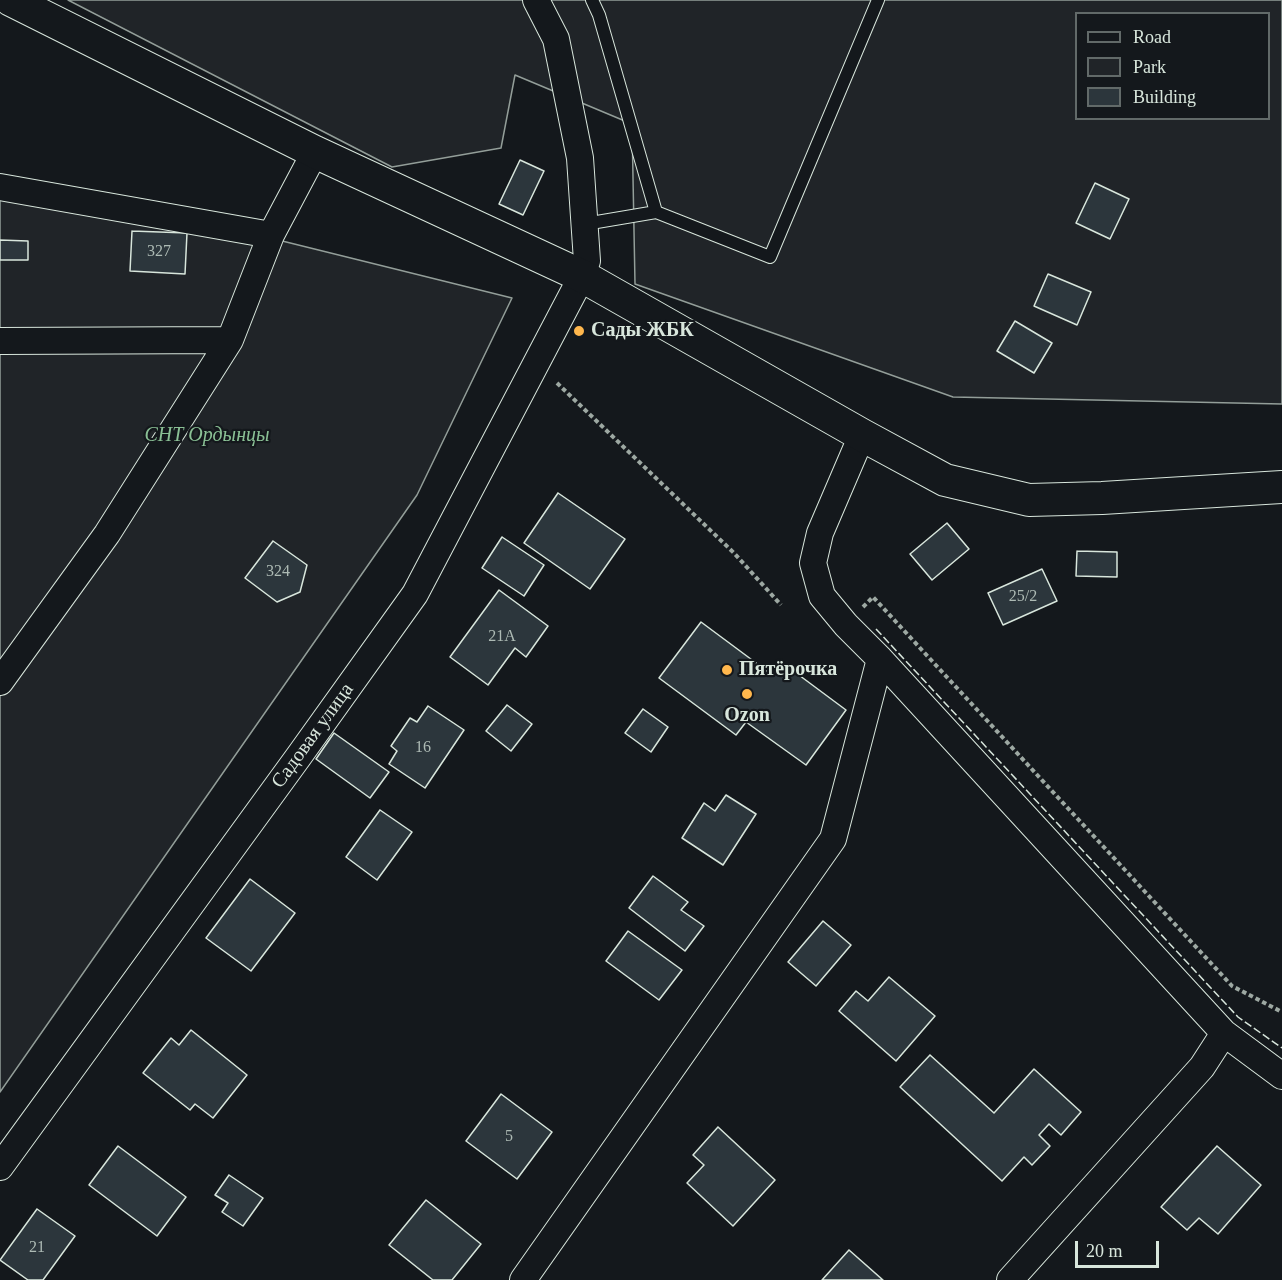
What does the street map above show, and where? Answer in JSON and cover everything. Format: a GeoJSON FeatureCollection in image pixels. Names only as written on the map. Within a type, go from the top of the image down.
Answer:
{"type":"FeatureCollection","features":[{"type":"Feature","properties":{"kind":"street"},"geometry":{"type":"LineString","coordinates":[[11,0],[315,152],[582,276],[945,480],[1029,500],[1282,487]]}},
{"type":"Feature","properties":{"kind":"street","name":"Садовая улица"},"geometry":{"type":"LineString","coordinates":[[0,1167],[415,594],[582,276],[587,261],[580,158],[556,39],[536,0]]}},
{"type":"Feature","properties":{"kind":"street"},"geometry":{"type":"LineString","coordinates":[[0,682],[107,534],[230,340],[271,235],[315,152]]}},
{"type":"Feature","properties":{"kind":"street"},"geometry":{"type":"LineString","coordinates":[[0,187],[271,235]]}},
{"type":"Feature","properties":{"kind":"street"},"geometry":{"type":"LineString","coordinates":[[0,341],[230,340]]}},
{"type":"Feature","properties":{"kind":"street"},"geometry":{"type":"LineString","coordinates":[[862,435],[820,533],[813,563],[822,596],[846,626],[880,659],[1224,1033],[1282,1076]]}},
{"type":"Feature","properties":{"kind":"street"},"geometry":{"type":"LineString","coordinates":[[523,1280],[833,839],[880,659]]}},
{"type":"Feature","properties":{"kind":"street"},"geometry":{"type":"LineString","coordinates":[[1010,1280],[1202,1067],[1224,1033]]}},
{"type":"Feature","properties":{"kind":"lane"},"geometry":{"type":"LineString","coordinates":[[592,0],[599,15],[656,212]]}},
{"type":"Feature","properties":{"kind":"lane"},"geometry":{"type":"LineString","coordinates":[[585,224],[656,212],[770,257],[878,0]]}},
{"type":"Feature","properties":{"kind":"path"},"geometry":{"type":"LineString","coordinates":[[537,363],[734,553],[781,605]]}},
{"type":"Feature","properties":{"kind":"path"},"geometry":{"type":"LineString","coordinates":[[846,626],[873,597],[1232,986],[1282,1012]]}},
{"type":"Feature","properties":{"kind":"green space"},"geometry":{"type":"Polygon","coordinates":[[[68,0],[1282,0],[1282,404],[953,397],[635,284],[632,124],[515,75],[501,148],[392,167],[68,0]]]}},
{"type":"Feature","properties":{"kind":"green space","name":"СНТ Ордынцы"},"geometry":{"type":"Polygon","coordinates":[[[0,190],[125,202],[512,298],[417,495],[0,1092],[0,190]]]}},
{"type":"Feature","properties":{"kind":"building"},"geometry":{"type":"Polygon","coordinates":[[[520,160],[544,171],[523,215],[499,204],[520,160]]]}},
{"type":"Feature","properties":{"kind":"building"},"geometry":{"type":"Polygon","coordinates":[[[1095,183],[1129,199],[1110,239],[1076,223],[1095,183]]]}},
{"type":"Feature","properties":{"kind":"building"},"geometry":{"type":"Polygon","coordinates":[[[132,231],[187,233],[185,274],[130,271],[132,231]]]}},
{"type":"Feature","properties":{"kind":"building"},"geometry":{"type":"Polygon","coordinates":[[[0,240],[28,241],[28,260],[0,260],[0,240]]]}},
{"type":"Feature","properties":{"kind":"building"},"geometry":{"type":"Polygon","coordinates":[[[1048,274],[1091,292],[1077,325],[1034,306],[1048,274]]]}},
{"type":"Feature","properties":{"kind":"building"},"geometry":{"type":"Polygon","coordinates":[[[1015,321],[1052,343],[1034,373],[997,351],[1015,321]]]}},
{"type":"Feature","properties":{"kind":"building"},"geometry":{"type":"Polygon","coordinates":[[[558,493],[625,539],[590,589],[524,543],[558,493]]]}},
{"type":"Feature","properties":{"kind":"building"},"geometry":{"type":"Polygon","coordinates":[[[947,523],[969,549],[932,580],[910,554],[947,523]]]}},
{"type":"Feature","properties":{"kind":"building"},"geometry":{"type":"Polygon","coordinates":[[[502,537],[544,565],[524,596],[482,568],[502,537]]]}},
{"type":"Feature","properties":{"kind":"building"},"geometry":{"type":"Polygon","coordinates":[[[273,541],[307,565],[300,592],[277,602],[245,578],[273,541]]]}},
{"type":"Feature","properties":{"kind":"building"},"geometry":{"type":"Polygon","coordinates":[[[1077,551],[1117,552],[1117,577],[1076,576],[1077,551]]]}},
{"type":"Feature","properties":{"kind":"building"},"geometry":{"type":"Polygon","coordinates":[[[1042,569],[1057,601],[1003,625],[988,593],[1042,569]]]}},
{"type":"Feature","properties":{"kind":"building"},"geometry":{"type":"Polygon","coordinates":[[[499,590],[548,626],[526,657],[515,648],[488,685],[450,657],[499,590]]]}},
{"type":"Feature","properties":{"kind":"building"},"geometry":{"type":"Polygon","coordinates":[[[701,622],[771,674],[780,661],[846,710],[806,765],[746,722],[736,735],[659,678],[701,622]]]}},
{"type":"Feature","properties":{"kind":"building"},"geometry":{"type":"Polygon","coordinates":[[[507,705],[532,724],[511,751],[486,731],[507,705]]]}},
{"type":"Feature","properties":{"kind":"building"},"geometry":{"type":"Polygon","coordinates":[[[428,706],[464,730],[425,788],[389,764],[397,751],[391,746],[410,718],[417,722],[428,706]]]}},
{"type":"Feature","properties":{"kind":"building"},"geometry":{"type":"Polygon","coordinates":[[[643,709],[668,727],[651,752],[625,733],[643,709]]]}},
{"type":"Feature","properties":{"kind":"building"},"geometry":{"type":"Polygon","coordinates":[[[334,733],[389,772],[370,798],[316,759],[334,733]]]}},
{"type":"Feature","properties":{"kind":"building"},"geometry":{"type":"Polygon","coordinates":[[[726,795],[756,814],[723,865],[682,838],[704,803],[715,811],[726,795]]]}},
{"type":"Feature","properties":{"kind":"building"},"geometry":{"type":"Polygon","coordinates":[[[380,810],[412,832],[377,880],[346,857],[380,810]]]}},
{"type":"Feature","properties":{"kind":"building"},"geometry":{"type":"Polygon","coordinates":[[[653,876],[688,902],[681,910],[704,926],[685,951],[629,908],[653,876]]]}},
{"type":"Feature","properties":{"kind":"building"},"geometry":{"type":"Polygon","coordinates":[[[250,879],[295,913],[251,971],[206,938],[250,879]]]}},
{"type":"Feature","properties":{"kind":"building"},"geometry":{"type":"Polygon","coordinates":[[[823,921],[851,945],[816,986],[788,962],[823,921]]]}},
{"type":"Feature","properties":{"kind":"building"},"geometry":{"type":"Polygon","coordinates":[[[628,931],[682,970],[659,1000],[606,961],[628,931]]]}},
{"type":"Feature","properties":{"kind":"building"},"geometry":{"type":"Polygon","coordinates":[[[889,977],[935,1016],[896,1061],[839,1011],[856,991],[868,1001],[889,977]]]}},
{"type":"Feature","properties":{"kind":"building"},"geometry":{"type":"Polygon","coordinates":[[[191,1030],[247,1075],[213,1118],[195,1104],[190,1110],[143,1073],[171,1038],[179,1045],[191,1030]]]}},
{"type":"Feature","properties":{"kind":"building"},"geometry":{"type":"Polygon","coordinates":[[[930,1055],[994,1113],[1034,1069],[1081,1112],[1061,1135],[1049,1124],[1039,1135],[1050,1146],[1032,1165],[1024,1157],[1002,1181],[900,1087],[930,1055]]]}},
{"type":"Feature","properties":{"kind":"building"},"geometry":{"type":"Polygon","coordinates":[[[501,1094],[552,1132],[517,1179],[466,1141],[501,1094]]]}},
{"type":"Feature","properties":{"kind":"building"},"geometry":{"type":"Polygon","coordinates":[[[718,1127],[775,1180],[733,1226],[687,1183],[704,1165],[693,1155],[718,1127]]]}},
{"type":"Feature","properties":{"kind":"building"},"geometry":{"type":"Polygon","coordinates":[[[118,1146],[186,1197],[157,1236],[89,1185],[118,1146]]]}},
{"type":"Feature","properties":{"kind":"building"},"geometry":{"type":"Polygon","coordinates":[[[1217,1146],[1261,1185],[1218,1234],[1199,1218],[1187,1230],[1161,1207],[1217,1146]]]}},
{"type":"Feature","properties":{"kind":"building"},"geometry":{"type":"Polygon","coordinates":[[[229,1175],[263,1198],[243,1226],[222,1212],[228,1203],[215,1195],[229,1175]]]}},
{"type":"Feature","properties":{"kind":"building"},"geometry":{"type":"Polygon","coordinates":[[[426,1200],[481,1244],[452,1280],[433,1280],[389,1245],[426,1200]]]}},
{"type":"Feature","properties":{"kind":"building"},"geometry":{"type":"Polygon","coordinates":[[[37,1209],[75,1236],[43,1280],[28,1280],[0,1260],[37,1209]]]}},
{"type":"Feature","properties":{"kind":"building"},"geometry":{"type":"Polygon","coordinates":[[[849,1250],[883,1280],[822,1280],[849,1250]]]}},
{"type":"Feature","properties":{"kind":"fence"},"geometry":{"type":"LineString","coordinates":[[876,629],[1238,1017],[1282,1048]]}},
{"type":"Feature","properties":{"kind":"place","name":"Сады ЖБК"},"geometry":{"type":"Point","coordinates":[579,331]}},
{"type":"Feature","properties":{"kind":"place","name":"Пятёрочка"},"geometry":{"type":"Point","coordinates":[727,670]}},
{"type":"Feature","properties":{"kind":"place","name":"Ozon"},"geometry":{"type":"Point","coordinates":[747,694]}}]}
